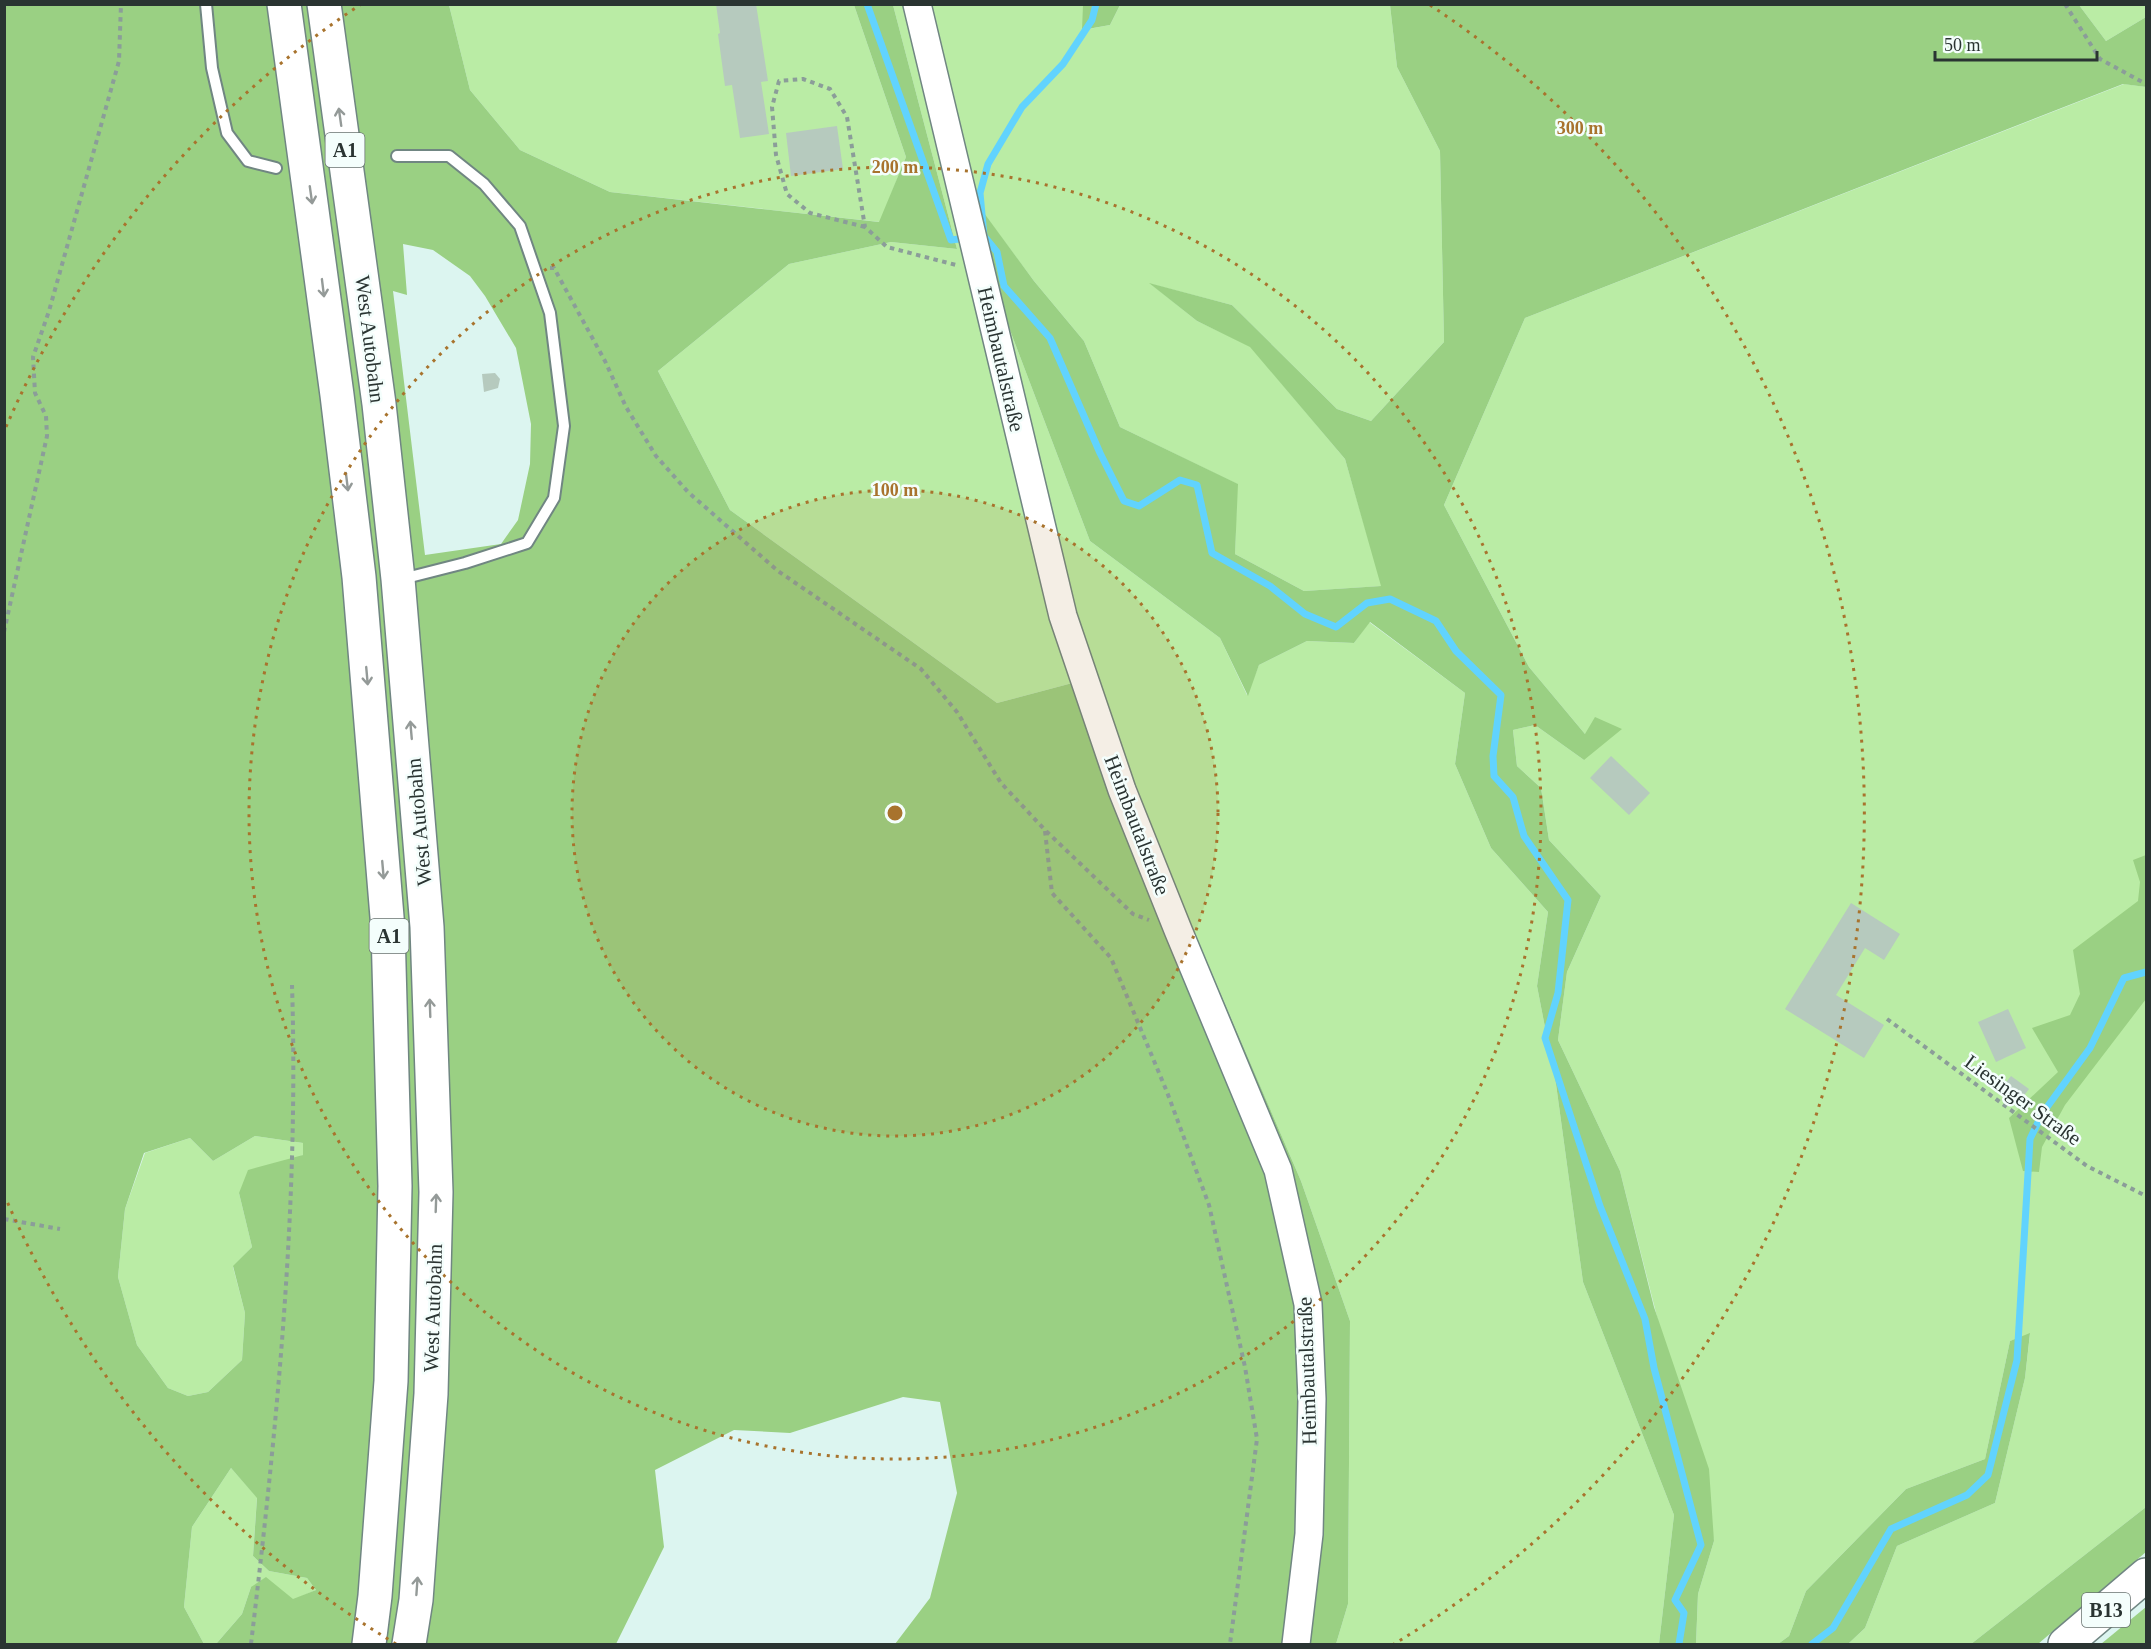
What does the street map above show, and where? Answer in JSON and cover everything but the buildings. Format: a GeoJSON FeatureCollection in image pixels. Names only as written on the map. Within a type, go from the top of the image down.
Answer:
{"type":"FeatureCollection","features":[{"type":"Feature","properties":{"kind":"main road","name":"West Autobahn"},"geometry":{"type":"LineString","coordinates":[[284,4],[336,383],[359,577],[388,929],[395,1186],[391,1381],[375,1596],[369,1644]]}},
{"type":"Feature","properties":{"kind":"main road","name":"West Autobahn"},"geometry":{"type":"LineString","coordinates":[[324,4],[379,404],[399,579],[427,927],[436,1192],[431,1394],[416,1600],[409,1644]]}},
{"type":"Feature","properties":{"kind":"main road","name":"B13"},"geometry":{"type":"LineString","coordinates":[[2065,1644],[2146,1575]]}},
{"type":"Feature","properties":{"kind":"street","name":"Heimbautalstraße"},"geometry":{"type":"LineString","coordinates":[[917,4],[1063,616],[1122,790],[1278,1170],[1308,1304],[1312,1399],[1309,1534],[1296,1644]]}},
{"type":"Feature","properties":{"kind":"lane"},"geometry":{"type":"LineString","coordinates":[[207,4],[212,68],[227,133],[248,161],[276,168]]}},
{"type":"Feature","properties":{"kind":"lane"},"geometry":{"type":"LineString","coordinates":[[397,156],[449,156],[484,184],[520,226],[550,313],[564,426],[554,498],[527,543],[465,563],[399,579]]}},
{"type":"Feature","properties":{"kind":"path"},"geometry":{"type":"LineString","coordinates":[[4,632],[47,436],[46,416],[35,393],[33,357],[49,311],[119,60],[121,4]]}},
{"type":"Feature","properties":{"kind":"path"},"geometry":{"type":"LineString","coordinates":[[2065,4],[2100,59],[2146,84]]}},
{"type":"Feature","properties":{"kind":"path"},"geometry":{"type":"LineString","coordinates":[[865,227],[847,117],[836,98],[830,89],[803,79],[779,81],[772,107],[773,126],[776,155],[787,194],[810,213],[865,227],[887,247],[978,260]]}},
{"type":"Feature","properties":{"kind":"path"},"geometry":{"type":"LineString","coordinates":[[535,268],[554,268],[605,361],[626,407],[656,456],[688,492],[778,571],[921,669],[957,712],[1001,783],[1045,830],[1133,914],[1178,930]]}},
{"type":"Feature","properties":{"kind":"path"},"geometry":{"type":"LineString","coordinates":[[1045,830],[1052,893],[1111,958],[1167,1092],[1209,1205],[1245,1367],[1257,1440],[1230,1644]]}},
{"type":"Feature","properties":{"kind":"path"},"geometry":{"type":"LineString","coordinates":[[251,1644],[268,1506],[291,1218],[292,985]]}},
{"type":"Feature","properties":{"kind":"path","name":"Liesinger Straße"},"geometry":{"type":"LineString","coordinates":[[1887,1019],[2087,1166],[2146,1196]]}},
{"type":"Feature","properties":{"kind":"path"},"geometry":{"type":"LineString","coordinates":[[4,1219],[60,1230]]}},
{"type":"Feature","properties":{"kind":"green space"},"geometry":{"type":"Polygon","coordinates":[[[1083,4],[1120,5],[1110,25],[1082,30],[1083,4]]]}},
{"type":"Feature","properties":{"kind":"green space"},"geometry":{"type":"Polygon","coordinates":[[[5,5],[449,5],[470,90],[520,150],[610,192],[879,222],[906,157],[854,5],[893,5],[957,249],[891,242],[789,264],[658,371],[730,510],[997,703],[1095,677],[1169,873],[1301,1181],[1350,1321],[1348,1604],[1336,1644],[895,1644],[930,1598],[957,1493],[940,1402],[903,1397],[790,1433],[734,1430],[655,1470],[664,1547],[616,1644],[216,1644],[242,1614],[251,1587],[266,1577],[293,1599],[316,1590],[307,1578],[269,1571],[253,1556],[257,1498],[231,1468],[192,1527],[184,1607],[204,1644],[5,1644],[5,5]],[[403,244],[407,295],[393,291],[425,555],[501,544],[518,520],[530,464],[531,424],[516,348],[485,296],[470,276],[433,250],[403,244]],[[255,1136],[213,1161],[190,1138],[144,1153],[125,1209],[118,1277],[137,1345],[168,1388],[188,1396],[208,1392],[242,1360],[245,1313],[233,1266],[252,1247],[239,1193],[248,1170],[303,1155],[303,1143],[255,1136]]]}},
{"type":"Feature","properties":{"kind":"green space"},"geometry":{"type":"Polygon","coordinates":[[[449,5],[854,5],[906,157],[880,222],[610,192],[520,150],[470,90],[449,5]]]}},
{"type":"Feature","properties":{"kind":"green space"},"geometry":{"type":"Polygon","coordinates":[[[893,5],[1083,5],[1083,30],[1110,25],[1120,5],[1390,5],[1397,67],[1440,151],[1444,342],[1371,421],[1337,409],[1232,305],[1151,284],[1197,321],[1250,346],[1345,459],[1382,586],[1304,591],[1235,554],[1237,484],[1120,427],[1084,341],[1034,281],[984,214],[991,280],[1090,541],[1220,638],[1247,695],[1259,665],[1307,641],[1354,643],[1369,622],[1465,693],[1455,764],[1491,848],[1548,912],[1537,986],[1556,1084],[1583,1282],[1674,1515],[1659,1644],[1336,1644],[1348,1604],[1350,1321],[1301,1181],[1169,873],[1095,677],[997,703],[730,510],[658,371],[789,264],[891,242],[957,249],[893,5]]]}},
{"type":"Feature","properties":{"kind":"green space"},"geometry":{"type":"Polygon","coordinates":[[[1390,5],[2079,5],[2106,41],[2146,17],[2146,87],[2123,84],[1525,318],[1444,505],[1529,667],[1585,734],[1595,717],[1622,729],[1584,760],[1535,725],[1513,730],[1517,766],[1541,788],[1549,840],[1601,896],[1567,972],[1558,1040],[1620,1171],[1654,1307],[1709,1469],[1714,1541],[1698,1594],[1696,1644],[1659,1644],[1674,1515],[1583,1282],[1556,1084],[1537,986],[1548,912],[1491,848],[1455,764],[1465,693],[1370,622],[1354,643],[1307,641],[1259,665],[1248,696],[1220,638],[1090,541],[991,280],[984,213],[1034,281],[1084,341],[1120,427],[1238,484],[1235,554],[1304,591],[1381,586],[1345,459],[1250,347],[1197,321],[1149,283],[1232,305],[1337,409],[1371,421],[1444,342],[1440,151],[1397,67],[1390,5]]]}},
{"type":"Feature","properties":{"kind":"green space"},"geometry":{"type":"Polygon","coordinates":[[[2079,5],[2146,5],[2146,17],[2106,41],[2079,5]]]}},
{"type":"Feature","properties":{"kind":"green space"},"geometry":{"type":"Polygon","coordinates":[[[2124,84],[2146,87],[2146,1507],[1971,1644],[1848,1644],[1865,1628],[1897,1546],[1995,1503],[2025,1378],[2030,1334],[2010,1341],[1985,1459],[1906,1489],[1806,1591],[1789,1636],[1778,1644],[1696,1644],[1698,1594],[1714,1541],[1620,1171],[1558,1040],[1567,972],[1601,896],[1549,840],[1541,788],[1517,766],[1513,730],[1535,725],[1584,760],[1585,734],[1529,667],[1444,505],[1525,318],[2124,84]]]}},
{"type":"Feature","properties":{"kind":"green space"},"geometry":{"type":"Polygon","coordinates":[[[2146,855],[2146,999],[2065,1105],[2042,1147],[2039,1172],[2023,1171],[2009,1118],[2058,1072],[2032,1028],[2070,1015],[2080,994],[2073,950],[2138,901],[2140,882],[2133,860],[2146,855]]]}},
{"type":"Feature","properties":{"kind":"green space"},"geometry":{"type":"Polygon","coordinates":[[[255,1136],[303,1143],[303,1155],[239,1193],[252,1247],[233,1267],[245,1313],[242,1360],[208,1392],[188,1396],[168,1388],[137,1345],[118,1277],[125,1209],[145,1153],[190,1138],[213,1161],[255,1136]]]}},
{"type":"Feature","properties":{"kind":"green space"},"geometry":{"type":"Polygon","coordinates":[[[2030,1333],[2025,1378],[1995,1503],[1897,1546],[1865,1628],[1848,1644],[1778,1644],[1789,1636],[1806,1591],[1906,1489],[1985,1459],[2010,1341],[2030,1333]]]}},
{"type":"Feature","properties":{"kind":"green space"},"geometry":{"type":"Polygon","coordinates":[[[231,1468],[257,1497],[253,1556],[269,1571],[307,1578],[316,1590],[293,1600],[251,1587],[242,1614],[216,1644],[204,1644],[184,1607],[192,1527],[231,1468]]]}},
{"type":"Feature","properties":{"kind":"green space"},"geometry":{"type":"Polygon","coordinates":[[[2146,1507],[2146,1552],[2038,1644],[1971,1644],[2146,1507]]]}},
{"type":"Feature","properties":{"kind":"green space"},"geometry":{"type":"Polygon","coordinates":[[[2146,1607],[2146,1644],[2101,1644],[2146,1607]]]}},
{"type":"Feature","properties":{"kind":"waterway"},"geometry":{"type":"LineString","coordinates":[[867,4],[951,240],[967,238]]}},
{"type":"Feature","properties":{"kind":"waterway"},"geometry":{"type":"LineString","coordinates":[[1096,4],[1092,20],[1063,64],[1022,107],[988,164],[980,193],[984,236],[997,252],[1004,286],[1050,338],[1100,453],[1124,501],[1139,506],[1180,480],[1197,485],[1212,553],[1270,586],[1305,614],[1336,627],[1367,603],[1390,599],[1436,621],[1456,651],[1501,695],[1493,756],[1494,776],[1513,797],[1524,836],[1568,900],[1558,993],[1545,1038],[1600,1206],[1645,1319],[1654,1368],[1701,1545],[1675,1600],[1684,1613],[1679,1644]]}},
{"type":"Feature","properties":{"kind":"waterway"},"geometry":{"type":"LineString","coordinates":[[1812,1644],[1833,1628],[1891,1529],[1967,1495],[1988,1475],[2017,1360],[2030,1139],[2042,1114],[2090,1048],[2124,978],[2146,972]]}}]}
